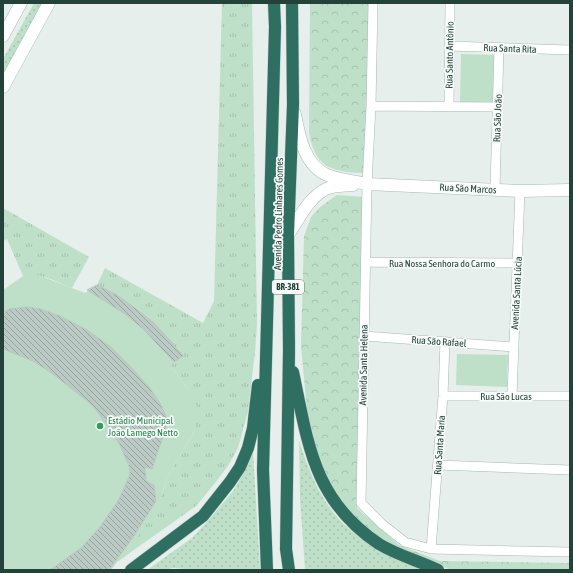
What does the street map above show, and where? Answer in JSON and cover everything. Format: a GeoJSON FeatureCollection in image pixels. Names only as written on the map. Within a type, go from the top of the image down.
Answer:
{"type":"FeatureCollection","features":[{"type":"Feature","properties":{"kind":"highway","name":"Avenida Pedro Linhares Gomes"},"geometry":{"type":"LineString","coordinates":[[267,570],[262,470],[268,313],[275,27],[274,3]]}},
{"type":"Feature","properties":{"kind":"highway","name":"Avenida Pedro Linhares Gomes"},"geometry":{"type":"LineString","coordinates":[[289,570],[286,549],[289,350],[288,234],[293,105],[292,3]]}},
{"type":"Feature","properties":{"kind":"highway"},"geometry":{"type":"LineString","coordinates":[[131,570],[203,516],[240,467],[248,448],[253,428],[268,313]]}},
{"type":"Feature","properties":{"kind":"highway"},"geometry":{"type":"LineString","coordinates":[[289,350],[310,450],[328,492],[339,508],[356,526],[380,544],[438,570]]}},
{"type":"Feature","properties":{"kind":"street"},"geometry":{"type":"LineString","coordinates":[[3,36],[21,3]]}},
{"type":"Feature","properties":{"kind":"street"},"geometry":{"type":"LineString","coordinates":[[3,87],[49,3]]}},
{"type":"Feature","properties":{"kind":"street","name":"Avenida Santa Helena"},"geometry":{"type":"LineString","coordinates":[[373,3],[371,106],[367,184],[361,503],[382,524],[405,542],[431,548],[570,552]]}},
{"type":"Feature","properties":{"kind":"street","name":"Rua Santo Antônio"},"geometry":{"type":"LineString","coordinates":[[448,107],[450,3]]}},
{"type":"Feature","properties":{"kind":"street","name":"Rua Santa Rita"},"geometry":{"type":"LineString","coordinates":[[449,46],[570,50]]}},
{"type":"Feature","properties":{"kind":"street","name":"Rua São João"},"geometry":{"type":"LineString","coordinates":[[495,189],[499,48]]}},
{"type":"Feature","properties":{"kind":"street"},"geometry":{"type":"LineString","coordinates":[[293,105],[300,139],[305,151],[316,166],[326,174],[343,180],[367,184]]}},
{"type":"Feature","properties":{"kind":"street"},"geometry":{"type":"LineString","coordinates":[[371,106],[498,107]]}},
{"type":"Feature","properties":{"kind":"street"},"geometry":{"type":"LineString","coordinates":[[288,234],[316,195],[333,187],[367,184]]}},
{"type":"Feature","properties":{"kind":"street","name":"Rua São Marcos"},"geometry":{"type":"LineString","coordinates":[[367,184],[520,191],[570,190]]}},
{"type":"Feature","properties":{"kind":"street","name":"Avenida Santa Lúcia"},"geometry":{"type":"LineString","coordinates":[[512,395],[520,191]]}},
{"type":"Feature","properties":{"kind":"street","name":"Rua Nossa Senhora do Carmo"},"geometry":{"type":"LineString","coordinates":[[366,262],[518,263]]}},
{"type":"Feature","properties":{"kind":"street","name":"Rua São Rafael"},"geometry":{"type":"LineString","coordinates":[[364,336],[514,346]]}},
{"type":"Feature","properties":{"kind":"street","name":"Rua Santa Maria"},"geometry":{"type":"LineString","coordinates":[[431,548],[443,396],[445,341]]}},
{"type":"Feature","properties":{"kind":"street","name":"Rua São Lucas"},"geometry":{"type":"LineString","coordinates":[[443,396],[570,396]]}},
{"type":"Feature","properties":{"kind":"street"},"geometry":{"type":"LineString","coordinates":[[438,465],[570,470]]}},
{"type":"Feature","properties":{"kind":"green space"},"geometry":{"type":"Polygon","coordinates":[[[34,3],[43,3],[3,76],[3,59],[34,3]]]}},
{"type":"Feature","properties":{"kind":"green space"},"geometry":{"type":"Polygon","coordinates":[[[222,3],[252,3],[257,325],[248,411],[238,448],[228,466],[196,506],[117,562],[160,499],[168,476],[195,430],[188,389],[170,365],[183,356],[154,325],[122,300],[97,285],[105,268],[203,323],[214,301],[222,3]]]}},
{"type":"Feature","properties":{"kind":"green space"},"geometry":{"type":"Polygon","coordinates":[[[310,3],[371,3],[370,173],[347,172],[329,167],[316,154],[312,144],[309,131],[310,3]]]}},
{"type":"Feature","properties":{"kind":"green space"},"geometry":{"type":"Polygon","coordinates":[[[461,54],[497,55],[496,103],[460,102],[461,54]]]}},
{"type":"Feature","properties":{"kind":"green space"},"geometry":{"type":"Polygon","coordinates":[[[337,195],[365,197],[357,508],[399,545],[440,561],[570,563],[570,570],[451,570],[388,544],[345,509],[323,473],[309,432],[301,346],[304,236],[311,217],[320,207],[337,195]]]}},
{"type":"Feature","properties":{"kind":"green space"},"geometry":{"type":"Polygon","coordinates":[[[3,208],[89,257],[72,288],[42,276],[23,276],[7,239],[3,241],[3,208]]]}},
{"type":"Feature","properties":{"kind":"green space","name":"Estádio Municipal João Lamego Netto"},"geometry":{"type":"Polygon","coordinates":[[[30,274],[38,275],[85,293],[97,285],[110,292],[144,316],[164,334],[183,356],[170,365],[188,389],[196,404],[198,411],[195,430],[168,476],[160,499],[126,556],[117,562],[111,570],[3,570],[3,290],[23,276],[30,274]]]}},
{"type":"Feature","properties":{"kind":"green space"},"geometry":{"type":"Polygon","coordinates":[[[457,354],[508,355],[507,387],[456,385],[457,354]]]}},
{"type":"Feature","properties":{"kind":"green space"},"geometry":{"type":"Polygon","coordinates":[[[299,440],[312,476],[324,498],[339,519],[348,528],[365,540],[423,570],[305,570],[300,498],[299,440]]]}},
{"type":"Feature","properties":{"kind":"green space"},"geometry":{"type":"Polygon","coordinates":[[[253,451],[260,570],[199,570],[173,568],[165,570],[147,570],[192,538],[206,523],[234,490],[253,451]]]}},
{"type":"Feature","properties":{"kind":"building"},"geometry":{"type":"Polygon","coordinates":[[[97,285],[117,295],[153,322],[183,356],[174,362],[143,329],[125,314],[87,290],[97,285]]]}},
{"type":"Feature","properties":{"kind":"building"},"geometry":{"type":"Polygon","coordinates":[[[27,307],[41,309],[60,316],[87,330],[111,347],[149,387],[160,403],[166,416],[166,428],[152,469],[145,467],[146,481],[154,485],[156,501],[134,536],[109,570],[50,570],[81,548],[100,527],[118,501],[130,472],[120,445],[92,405],[53,374],[33,361],[3,349],[3,313],[9,309],[27,307]]]}},
{"type":"Feature","properties":{"kind":"place","name":"Estádio Municipal João Lamego Netto"},"geometry":{"type":"Point","coordinates":[100,426]}}]}
